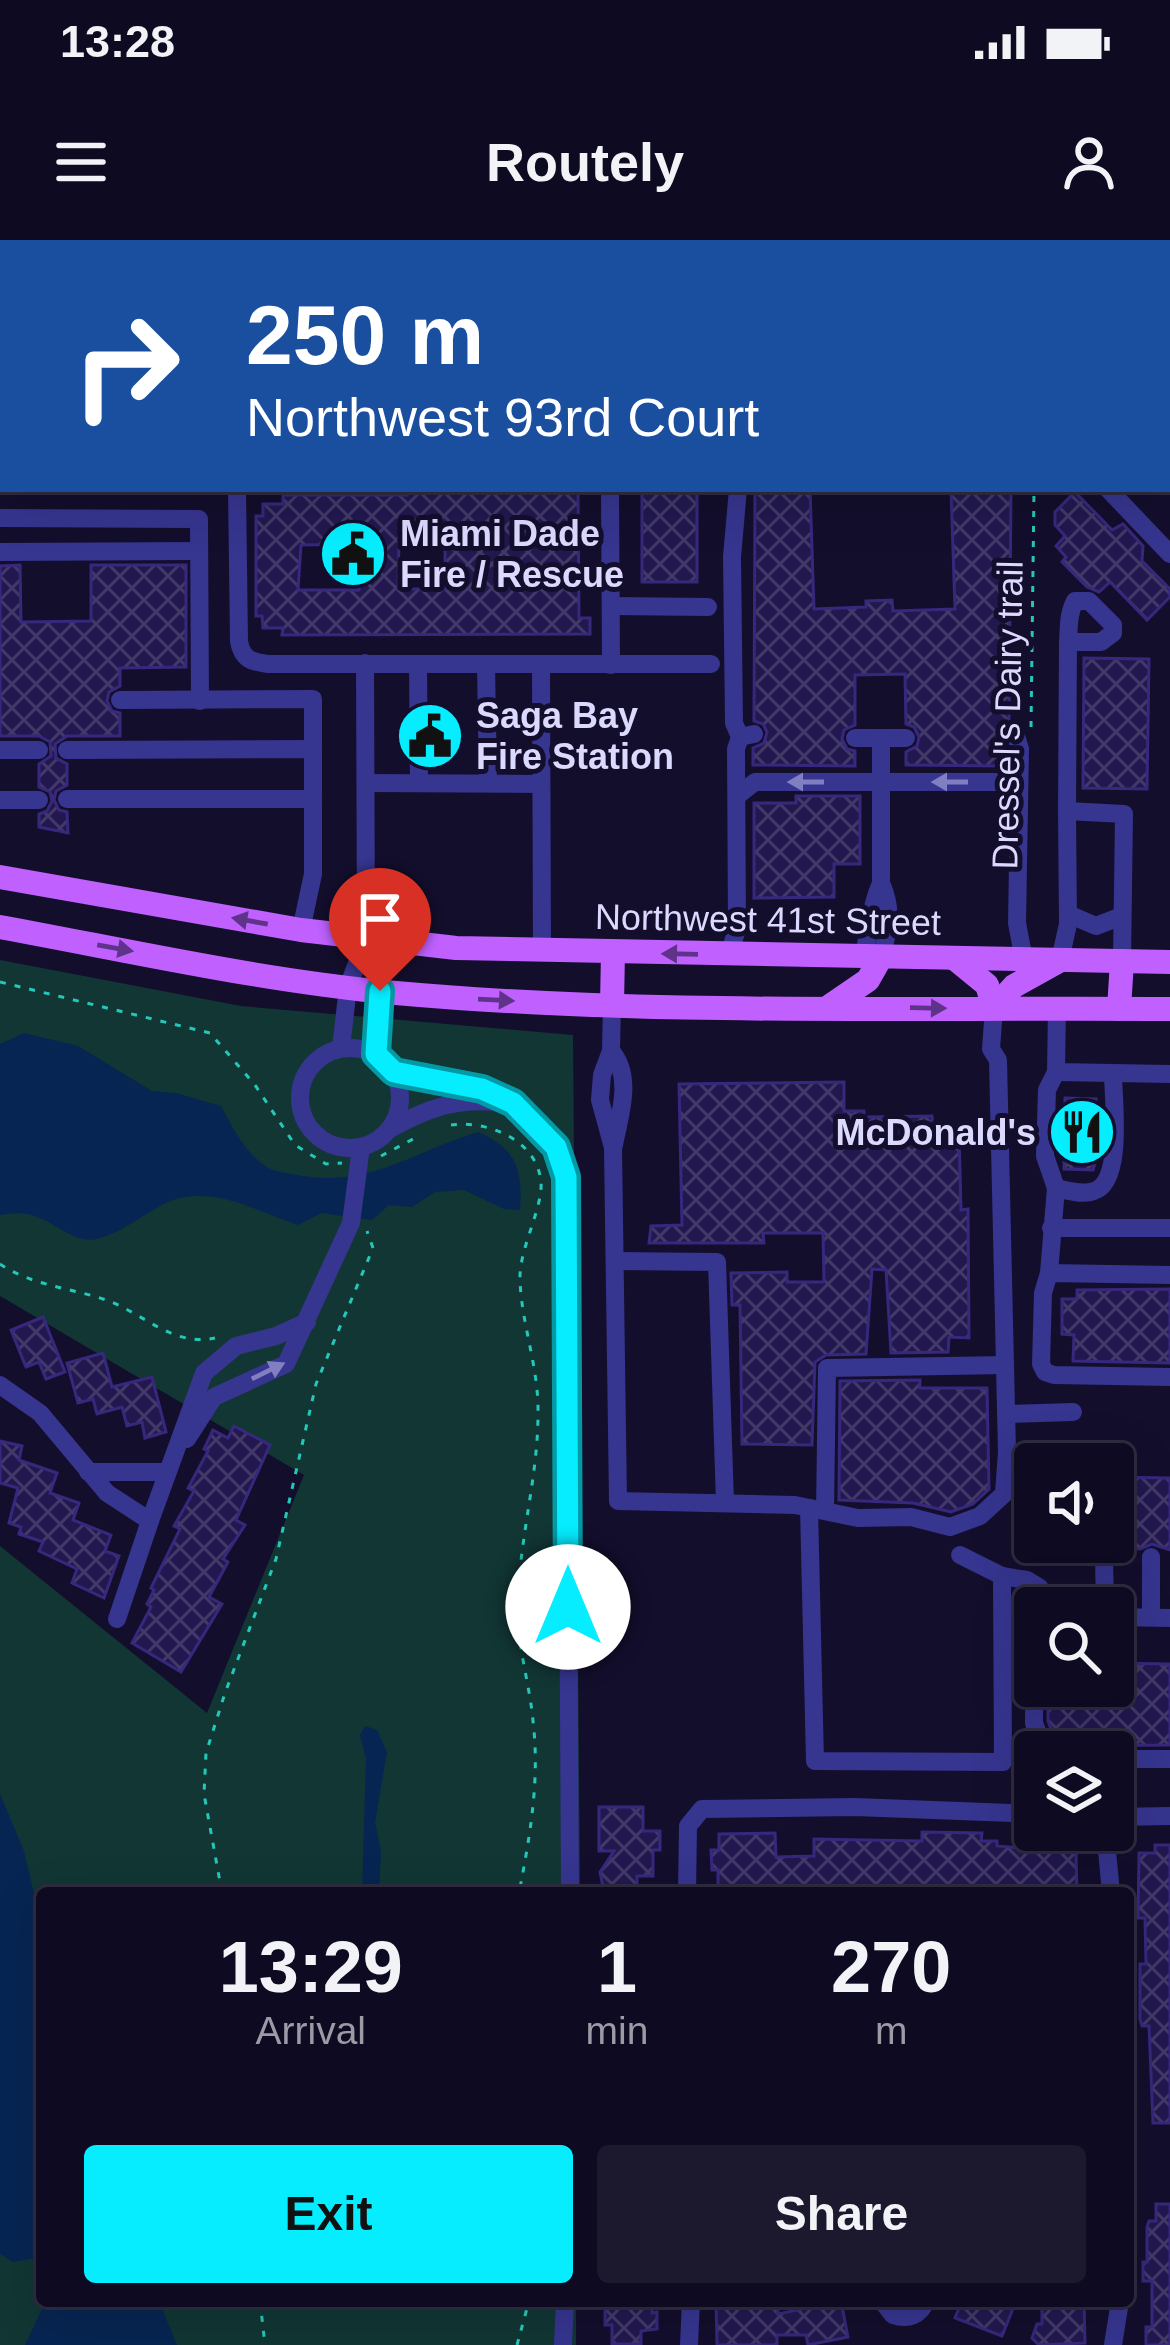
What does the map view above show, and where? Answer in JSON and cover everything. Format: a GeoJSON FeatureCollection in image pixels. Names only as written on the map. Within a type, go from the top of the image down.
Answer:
{"type":"FeatureCollection","features":[{"type":"Feature","properties":{"kind":"main road","name":"Northwest 41st Street"},"geometry":{"type":"LineString","coordinates":[[0,877],[366,940],[542,952],[1170,962]]}},
{"type":"Feature","properties":{"kind":"main road"},"geometry":{"type":"LineString","coordinates":[[0,927],[380,991],[612,1004],[1170,1009]]}},
{"type":"Feature","properties":{"kind":"main road"},"geometry":{"type":"LineString","coordinates":[[612,1004],[613,953]]}},
{"type":"Feature","properties":{"kind":"main road"},"geometry":{"type":"LineString","coordinates":[[830,1006],[868,980],[872,957]]}},
{"type":"Feature","properties":{"kind":"main road"},"geometry":{"type":"LineString","coordinates":[[954,958],[987,985],[994,1009]]}},
{"type":"Feature","properties":{"kind":"main road"},"geometry":{"type":"LineString","coordinates":[[994,1009],[1014,986],[1060,960]]}},
{"type":"Feature","properties":{"kind":"main road"},"geometry":{"type":"LineString","coordinates":[[1119,1009],[1122,961]]}},
{"type":"Feature","properties":{"kind":"street"},"geometry":{"type":"LineString","coordinates":[[236,492],[242,654],[268,664],[711,664]]}},
{"type":"Feature","properties":{"kind":"street"},"geometry":{"type":"LineString","coordinates":[[610,492],[610,665]]}},
{"type":"Feature","properties":{"kind":"street"},"geometry":{"type":"LineString","coordinates":[[729,955],[737,929],[736,749],[747,736],[734,723],[732,557],[738,492]]}},
{"type":"Feature","properties":{"kind":"street"},"geometry":{"type":"LineString","coordinates":[[1111,492],[1170,554]]}},
{"type":"Feature","properties":{"kind":"street"},"geometry":{"type":"LineString","coordinates":[[0,518],[199,519],[200,701]]}},
{"type":"Feature","properties":{"kind":"street"},"geometry":{"type":"LineString","coordinates":[[0,552],[199,550]]}},
{"type":"Feature","properties":{"kind":"street"},"geometry":{"type":"LineString","coordinates":[[610,606],[708,607]]}},
{"type":"Feature","properties":{"kind":"street"},"geometry":{"type":"LineString","coordinates":[[1060,960],[1068,914],[1069,642]]}},
{"type":"Feature","properties":{"kind":"street"},"geometry":{"type":"LineString","coordinates":[[365,663],[366,940],[380,991],[376,1054]]}},
{"type":"Feature","properties":{"kind":"street"},"geometry":{"type":"LineString","coordinates":[[418,664],[419,782]]}},
{"type":"Feature","properties":{"kind":"street"},"geometry":{"type":"LineString","coordinates":[[486,664],[488,783]]}},
{"type":"Feature","properties":{"kind":"street"},"geometry":{"type":"LineString","coordinates":[[541,664],[542,952]]}},
{"type":"Feature","properties":{"kind":"street"},"geometry":{"type":"LineString","coordinates":[[120,700],[313,699],[314,874],[301,930]]}},
{"type":"Feature","properties":{"kind":"street"},"geometry":{"type":"LineString","coordinates":[[1009,733],[1018,740],[1017,923],[1024,960]]}},
{"type":"Feature","properties":{"kind":"street"},"geometry":{"type":"LineString","coordinates":[[855,738],[906,738]]}},
{"type":"Feature","properties":{"kind":"street"},"geometry":{"type":"LineString","coordinates":[[872,957],[890,928],[890,903],[881,884],[881,738]]}},
{"type":"Feature","properties":{"kind":"street"},"geometry":{"type":"LineString","coordinates":[[67,750],[313,749]]}},
{"type":"Feature","properties":{"kind":"street"},"geometry":{"type":"LineString","coordinates":[[0,750],[39,750]]}},
{"type":"Feature","properties":{"kind":"street"},"geometry":{"type":"LineString","coordinates":[[736,796],[755,782],[1019,782]]}},
{"type":"Feature","properties":{"kind":"street"},"geometry":{"type":"LineString","coordinates":[[366,783],[541,784]]}},
{"type":"Feature","properties":{"kind":"street"},"geometry":{"type":"LineString","coordinates":[[67,800],[313,799]]}},
{"type":"Feature","properties":{"kind":"street"},"geometry":{"type":"LineString","coordinates":[[0,800],[39,800]]}},
{"type":"Feature","properties":{"kind":"street"},"geometry":{"type":"LineString","coordinates":[[1067,811],[1124,814],[1122,961]]}},
{"type":"Feature","properties":{"kind":"street"},"geometry":{"type":"LineString","coordinates":[[1068,914],[1096,926],[1122,916]]}},
{"type":"Feature","properties":{"kind":"street"},"geometry":{"type":"LineString","coordinates":[[341,1048],[348,987],[366,940]]}},
{"type":"Feature","properties":{"kind":"street"},"geometry":{"type":"LineString","coordinates":[[612,1004],[611,1052],[602,1075],[600,1100],[614,1149],[618,1501],[817,1509],[858,1517],[911,1517],[950,1527],[980,1516],[1004,1494],[998,1060],[991,1049],[994,1009]]}},
{"type":"Feature","properties":{"kind":"street"},"geometry":{"type":"LineString","coordinates":[[1057,1008],[1056,1072],[1047,1090],[1045,1156],[1056,1188],[1043,1292],[1041,1364],[1045,1372],[1170,1377]]}},
{"type":"Feature","properties":{"kind":"street"},"geometry":{"type":"LineString","coordinates":[[358,1159],[314,1134],[299,1104],[306,1071],[317,1059],[341,1048],[376,1054],[394,1072],[401,1100],[389,1130]]}},
{"type":"Feature","properties":{"kind":"street"},"geometry":{"type":"LineString","coordinates":[[394,1072],[482,1089],[513,1103],[556,1147],[566,1177],[570,1887]]}},
{"type":"Feature","properties":{"kind":"street"},"geometry":{"type":"LineString","coordinates":[[1056,1072],[1170,1074]]}},
{"type":"Feature","properties":{"kind":"street"},"geometry":{"type":"LineString","coordinates":[[1056,1188],[1094,1192],[1105,1185],[1113,1169],[1113,1072]]}},
{"type":"Feature","properties":{"kind":"street"},"geometry":{"type":"LineString","coordinates":[[165,1472],[214,1396],[286,1364],[352,1223],[358,1159],[389,1130],[428,1108],[473,1100],[513,1103]]}},
{"type":"Feature","properties":{"kind":"street"},"geometry":{"type":"LineString","coordinates":[[1051,1228],[1170,1228]]}},
{"type":"Feature","properties":{"kind":"street"},"geometry":{"type":"LineString","coordinates":[[615,1261],[717,1262],[725,1502]]}},
{"type":"Feature","properties":{"kind":"street"},"geometry":{"type":"LineString","coordinates":[[1048,1273],[1170,1275]]}},
{"type":"Feature","properties":{"kind":"street"},"geometry":{"type":"LineString","coordinates":[[117,1619],[165,1472],[204,1373],[236,1346],[307,1322]]}},
{"type":"Feature","properties":{"kind":"street"},"geometry":{"type":"LineString","coordinates":[[1002,1576],[1003,1762],[815,1761],[817,1509],[827,1368],[1005,1365]]}},
{"type":"Feature","properties":{"kind":"street"},"geometry":{"type":"LineString","coordinates":[[0,1385],[40,1413],[106,1493],[150,1522]]}},
{"type":"Feature","properties":{"kind":"street"},"geometry":{"type":"LineString","coordinates":[[1006,1414],[1072,1412]]}},
{"type":"Feature","properties":{"kind":"street"},"geometry":{"type":"LineString","coordinates":[[88,1472],[165,1472]]}},
{"type":"Feature","properties":{"kind":"street"},"geometry":{"type":"LineString","coordinates":[[960,1555],[1038,1587]]}},
{"type":"Feature","properties":{"kind":"street"},"geometry":{"type":"LineString","coordinates":[[1151,1557],[1160,1617]]}},
{"type":"Feature","properties":{"kind":"street"},"geometry":{"type":"LineString","coordinates":[[1134,1759],[1170,1759]]}},
{"type":"Feature","properties":{"kind":"street"},"geometry":{"type":"LineString","coordinates":[[687,1887],[691,1819],[702,1809],[1014,1814]]}},
{"type":"Feature","properties":{"kind":"street"},"geometry":{"type":"LineString","coordinates":[[1134,1817],[1170,1816]]}},
{"type":"Feature","properties":{"kind":"street"},"geometry":{"type":"LineString","coordinates":[[1107,1851],[1110,1887]]}},
{"type":"Feature","properties":{"kind":"street"},"geometry":{"type":"LineString","coordinates":[[562,2345],[565,2307]]}},
{"type":"Feature","properties":{"kind":"street"},"geometry":{"type":"LineString","coordinates":[[689,2345],[691,2307]]}},
{"type":"Feature","properties":{"kind":"street"},"geometry":{"type":"LineString","coordinates":[[887,2307],[893,2315],[908,2318],[923,2307]]}},
{"type":"Feature","properties":{"kind":"street"},"geometry":{"type":"LineString","coordinates":[[1113,2345],[1119,2307]]}},
{"type":"Feature","properties":{"kind":"path","name":"Dressel's Dairy trail"},"geometry":{"type":"LineString","coordinates":[[1031,742],[1034,492]]}},
{"type":"Feature","properties":{"kind":"path"},"geometry":{"type":"LineString","coordinates":[[0,982],[210,1033],[255,1085],[295,1144],[326,1164],[389,1155],[418,1136]]}},
{"type":"Feature","properties":{"kind":"path"},"geometry":{"type":"LineString","coordinates":[[450,1125],[467,1123],[510,1134],[541,1182],[519,1270],[538,1413],[522,1538],[518,1616],[534,1724],[535,1776],[533,1823],[520,1887]]}},
{"type":"Feature","properties":{"kind":"path"},"geometry":{"type":"LineString","coordinates":[[221,1887],[204,1794],[206,1754],[277,1559],[316,1384],[338,1337],[354,1284],[373,1248],[370,1234],[352,1223]]}},
{"type":"Feature","properties":{"kind":"path"},"geometry":{"type":"LineString","coordinates":[[0,1264],[17,1275],[113,1302],[152,1327],[200,1341],[219,1337]]}},
{"type":"Feature","properties":{"kind":"path"},"geometry":{"type":"LineString","coordinates":[[261,2307],[265,2345]]}},
{"type":"Feature","properties":{"kind":"path"},"geometry":{"type":"LineString","coordinates":[[517,2345],[528,2307]]}},
{"type":"Feature","properties":{"kind":"green space"},"geometry":{"type":"Polygon","coordinates":[[[0,960],[241,1006],[573,1035],[580,1887],[36,1887],[36,2307],[576,2307],[576,2345],[0,2345],[0,1546],[207,1713],[304,1475],[0,1296],[0,960]]]}},
{"type":"Feature","properties":{"kind":"water"},"geometry":{"type":"Polygon","coordinates":[[[24,1033],[78,1046],[152,1091],[221,1106],[251,1153],[281,1172],[318,1178],[366,1173],[478,1132],[501,1145],[514,1162],[520,1210],[504,1209],[464,1190],[435,1192],[412,1207],[389,1205],[372,1220],[321,1213],[298,1225],[232,1201],[198,1196],[164,1204],[115,1233],[89,1240],[32,1215],[0,1215],[0,1044],[24,1033]]]}},
{"type":"Feature","properties":{"kind":"water"},"geometry":{"type":"Polygon","coordinates":[[[365,1726],[377,1730],[387,1752],[375,1823],[381,1851],[379,1887],[362,1887],[366,1759],[360,1735],[365,1726]]]}},
{"type":"Feature","properties":{"kind":"water"},"geometry":{"type":"Polygon","coordinates":[[[0,1794],[24,1851],[36,1902],[36,2258],[13,2262],[0,2254],[0,1794]]]}},
{"type":"Feature","properties":{"kind":"water"},"geometry":{"type":"Polygon","coordinates":[[[161,2307],[177,2345],[25,2345],[42,2309],[161,2307]]]}},
{"type":"Feature","properties":{"kind":"building"},"geometry":{"type":"Polygon","coordinates":[[[578,492],[579,618],[590,618],[590,634],[282,635],[283,628],[263,628],[262,616],[256,616],[256,516],[263,516],[263,504],[283,504],[283,495],[578,492]],[[399,543],[398,589],[445,589],[445,543],[399,543]],[[361,544],[301,545],[298,590],[359,590],[361,544]]]}},
{"type":"Feature","properties":{"kind":"building"},"geometry":{"type":"Polygon","coordinates":[[[642,492],[697,492],[697,582],[642,582],[642,492]]]}},
{"type":"Feature","properties":{"kind":"building"},"geometry":{"type":"Polygon","coordinates":[[[755,492],[810,492],[814,609],[866,607],[866,601],[892,600],[893,611],[955,609],[951,492],[1011,492],[1009,720],[1000,723],[996,733],[1005,746],[1006,766],[906,765],[906,752],[917,746],[919,737],[906,724],[905,674],[855,675],[855,725],[844,730],[842,739],[847,749],[855,751],[855,766],[753,765],[753,748],[764,743],[767,732],[754,721],[755,492]]]}},
{"type":"Feature","properties":{"kind":"building"},"geometry":{"type":"Polygon","coordinates":[[[1075,492],[1112,530],[1123,524],[1143,546],[1142,561],[1170,589],[1170,597],[1147,620],[1110,582],[1099,592],[1087,587],[1062,562],[1066,557],[1056,546],[1065,536],[1055,525],[1055,512],[1075,492]]]}},
{"type":"Feature","properties":{"kind":"building"},"geometry":{"type":"Polygon","coordinates":[[[20,565],[21,622],[91,621],[91,565],[186,565],[186,667],[120,668],[120,686],[109,692],[107,701],[112,711],[120,713],[120,736],[67,736],[55,744],[56,758],[67,764],[67,785],[56,791],[54,800],[59,810],[67,812],[68,833],[39,827],[39,814],[52,801],[50,792],[39,787],[39,764],[51,756],[50,742],[39,736],[0,736],[0,566],[20,565]]]}},
{"type":"Feature","properties":{"kind":"building"},"geometry":{"type":"Polygon","coordinates":[[[1084,658],[1149,659],[1147,789],[1083,788],[1084,658]]]}},
{"type":"Feature","properties":{"kind":"building"},"geometry":{"type":"Polygon","coordinates":[[[796,796],[860,796],[860,864],[834,864],[834,897],[754,898],[754,803],[796,803],[796,796]]]}},
{"type":"Feature","properties":{"kind":"building"},"geometry":{"type":"Polygon","coordinates":[[[844,1082],[844,1111],[864,1111],[864,1117],[932,1116],[933,1134],[959,1134],[961,1210],[968,1209],[969,1338],[949,1337],[948,1352],[891,1353],[886,1270],[872,1269],[866,1354],[826,1355],[815,1362],[812,1445],[742,1444],[740,1305],[732,1305],[731,1273],[787,1272],[787,1282],[824,1282],[823,1233],[763,1233],[764,1243],[649,1243],[651,1226],[682,1225],[679,1084],[844,1082]]]}},
{"type":"Feature","properties":{"kind":"building","name":"McDonald's"},"geometry":{"type":"Polygon","coordinates":[[[1065,1098],[1096,1099],[1101,1142],[1093,1170],[1064,1169],[1065,1098]]]}},
{"type":"Feature","properties":{"kind":"building"},"geometry":{"type":"Polygon","coordinates":[[[1170,1289],[1170,1363],[1073,1361],[1074,1335],[1062,1334],[1062,1299],[1077,1299],[1077,1290],[1170,1289]]]}},
{"type":"Feature","properties":{"kind":"building"},"geometry":{"type":"Polygon","coordinates":[[[43,1317],[65,1372],[46,1379],[39,1362],[26,1367],[11,1330],[43,1317]]]}},
{"type":"Feature","properties":{"kind":"building"},"geometry":{"type":"Polygon","coordinates":[[[103,1353],[112,1387],[152,1377],[166,1432],[145,1438],[142,1422],[127,1426],[122,1407],[97,1414],[93,1399],[78,1403],[67,1363],[103,1353]]]}},
{"type":"Feature","properties":{"kind":"building"},"geometry":{"type":"Polygon","coordinates":[[[920,1380],[920,1388],[987,1388],[989,1489],[973,1504],[951,1512],[913,1503],[839,1500],[840,1381],[920,1380]]]}},
{"type":"Feature","properties":{"kind":"building"},"geometry":{"type":"Polygon","coordinates":[[[234,1426],[270,1445],[236,1520],[245,1525],[223,1559],[228,1562],[209,1597],[222,1604],[181,1672],[132,1643],[151,1607],[147,1604],[151,1588],[180,1529],[174,1526],[194,1491],[188,1488],[208,1451],[204,1449],[213,1430],[228,1438],[234,1426]]]}},
{"type":"Feature","properties":{"kind":"building"},"geometry":{"type":"Polygon","coordinates":[[[0,1441],[22,1446],[19,1460],[57,1473],[50,1493],[79,1503],[73,1520],[111,1535],[105,1551],[119,1556],[104,1598],[72,1583],[77,1569],[39,1551],[43,1542],[19,1534],[21,1527],[9,1523],[18,1488],[0,1483],[0,1441]]]}},
{"type":"Feature","properties":{"kind":"building"},"geometry":{"type":"Polygon","coordinates":[[[1134,1477],[1170,1478],[1170,1550],[1152,1544],[1134,1549],[1134,1477]]]}},
{"type":"Feature","properties":{"kind":"building"},"geometry":{"type":"Polygon","coordinates":[[[1134,1663],[1170,1664],[1170,1745],[1134,1745],[1134,1731],[1052,1731],[1048,1707],[1134,1707],[1134,1663]]]}},
{"type":"Feature","properties":{"kind":"building"},"geometry":{"type":"Polygon","coordinates":[[[599,1807],[643,1807],[643,1831],[660,1831],[660,1850],[653,1850],[653,1876],[637,1876],[637,1887],[603,1887],[600,1872],[614,1851],[599,1851],[599,1807]]]}},
{"type":"Feature","properties":{"kind":"building"},"geometry":{"type":"Polygon","coordinates":[[[922,1832],[982,1833],[981,1841],[997,1841],[997,1846],[1014,1851],[1076,1853],[1077,1887],[718,1887],[711,1850],[719,1850],[719,1834],[775,1833],[776,1857],[814,1856],[814,1839],[922,1841],[922,1832]]]}},
{"type":"Feature","properties":{"kind":"building"},"geometry":{"type":"Polygon","coordinates":[[[1155,1845],[1170,1845],[1170,2123],[1153,2123],[1149,2026],[1142,2026],[1140,2019],[1140,1964],[1146,1964],[1145,1918],[1138,1918],[1139,1853],[1155,1853],[1155,1845]]]}},
{"type":"Feature","properties":{"kind":"building"},"geometry":{"type":"Polygon","coordinates":[[[1156,2204],[1170,2204],[1170,2345],[1146,2345],[1146,2327],[1152,2327],[1152,2281],[1143,2281],[1143,2262],[1147,2262],[1147,2227],[1149,2221],[1156,2221],[1156,2204]]]}},
{"type":"Feature","properties":{"kind":"building"},"geometry":{"type":"Polygon","coordinates":[[[605,2307],[657,2312],[657,2329],[641,2331],[641,2344],[612,2344],[612,2325],[605,2325],[605,2307]]]}},
{"type":"Feature","properties":{"kind":"building"},"geometry":{"type":"Polygon","coordinates":[[[716,2307],[778,2307],[778,2314],[842,2307],[848,2337],[808,2345],[806,2335],[777,2335],[777,2345],[717,2345],[716,2307]]]}},
{"type":"Feature","properties":{"kind":"building"},"geometry":{"type":"Polygon","coordinates":[[[960,2307],[1014,2307],[1002,2336],[955,2318],[960,2307]]]}},
{"type":"Feature","properties":{"kind":"building"},"geometry":{"type":"Polygon","coordinates":[[[1042,2307],[1084,2307],[1085,2343],[1039,2345],[1032,2338],[1037,2324],[1042,2324],[1042,2307]]]}},
{"type":"Feature","properties":{"kind":"place","name":"Miami Dade Fire / Rescue"},"geometry":{"type":"Point","coordinates":[353,554]}},
{"type":"Feature","properties":{"kind":"place","name":"Saga Bay Fire Station"},"geometry":{"type":"Point","coordinates":[430,736]}},
{"type":"Feature","properties":{"kind":"place","name":"McDonald's"},"geometry":{"type":"Point","coordinates":[1082,1132]}},
{"type":"Feature","properties":{"kind":"route"},"geometry":{"type":"LineString","coordinates":[[380,991],[376,1054],[394,1072],[482,1089],[513,1103],[556,1147],[566,1177],[568,1607]]}}]}
